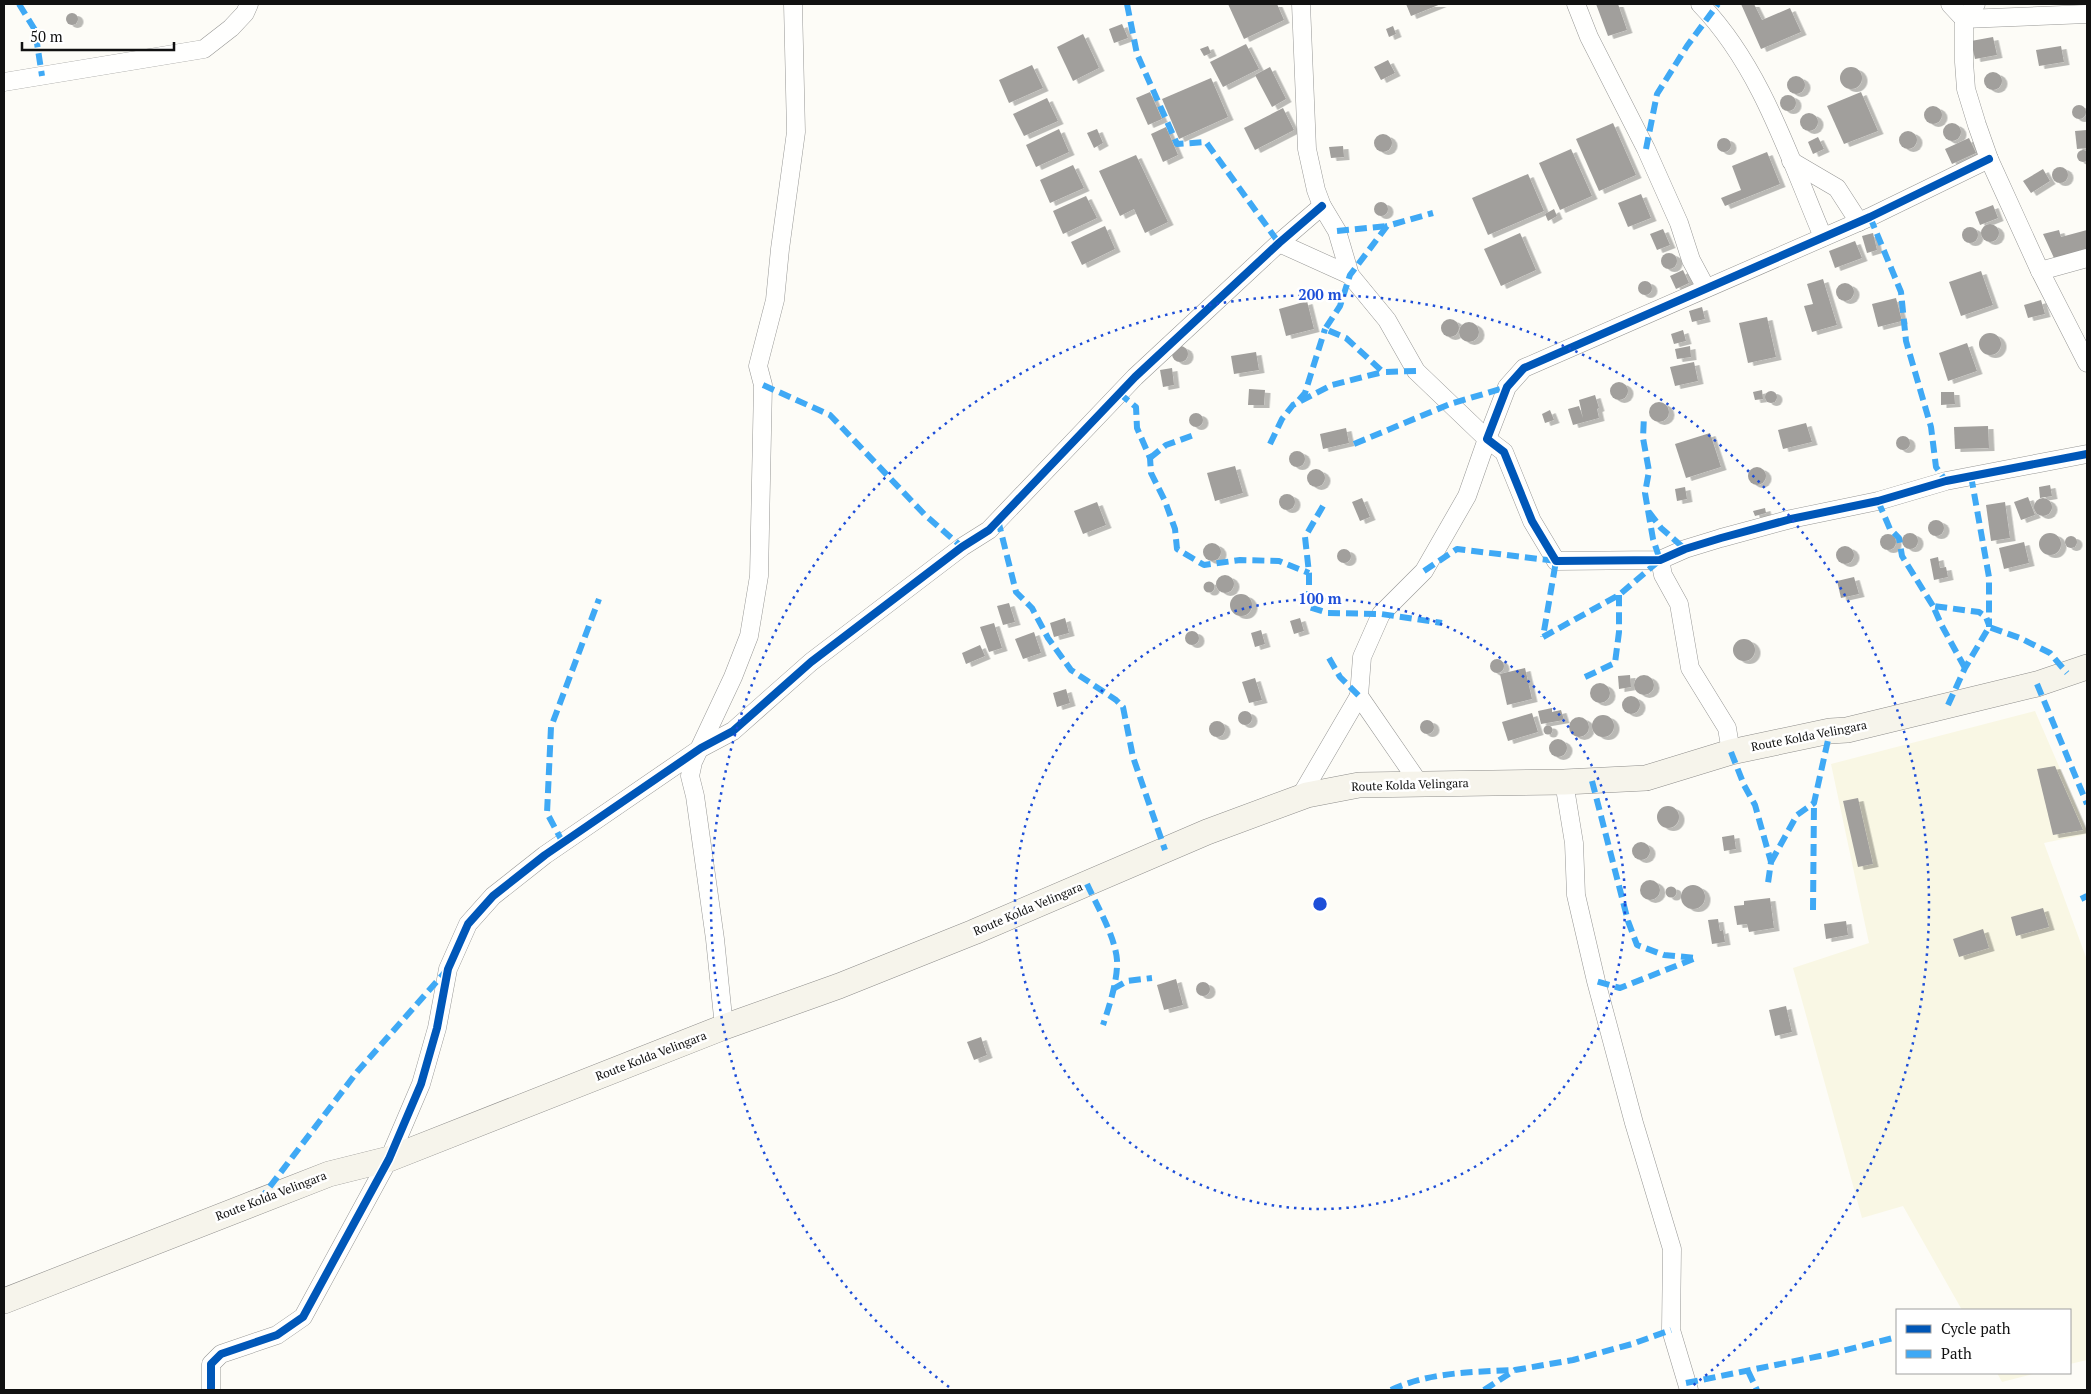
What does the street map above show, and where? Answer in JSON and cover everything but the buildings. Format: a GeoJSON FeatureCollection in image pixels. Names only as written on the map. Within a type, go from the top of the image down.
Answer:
{"type":"FeatureCollection","features":[{"type":"Feature","properties":{"kind":"main road","name":"Route Kolda Velingara"},"geometry":{"type":"LineString","coordinates":[[4,1301],[329,1174],[389,1159],[724,1028],[848,982],[974,932],[1207,832],[1300,797],[1359,785],[1564,782],[1646,778],[1730,752],[1830,731],[1847,730],[2037,684],[2087,667]]}},
{"type":"Feature","properties":{"kind":"street"},"geometry":{"type":"LineString","coordinates":[[4,82],[204,49],[232,28],[245,13],[249,4]]}},
{"type":"Feature","properties":{"kind":"street"},"geometry":{"type":"LineString","coordinates":[[724,1028],[715,939],[695,796],[690,776],[693,762],[733,678],[748,636],[759,576],[763,385],[758,366],[775,300],[796,132],[793,4]]}},
{"type":"Feature","properties":{"kind":"street"},"geometry":{"type":"LineString","coordinates":[[1301,4],[1306,150],[1316,190],[1322,206],[1337,231],[1350,275],[1387,320],[1416,370],[1487,439],[1504,452],[1532,522],[1556,561],[1660,560],[1685,549],[1791,519],[1878,500],[1946,481],[2087,454]]}},
{"type":"Feature","properties":{"kind":"street"},"geometry":{"type":"LineString","coordinates":[[1576,4],[1589,37],[1646,149],[1679,223],[1691,260],[1706,288]]}},
{"type":"Feature","properties":{"kind":"street"},"geometry":{"type":"LineString","coordinates":[[1700,4],[1714,18],[1741,55],[1772,118],[1823,237]]}},
{"type":"Feature","properties":{"kind":"street"},"geometry":{"type":"LineString","coordinates":[[1950,4],[1964,20]]}},
{"type":"Feature","properties":{"kind":"street"},"geometry":{"type":"LineString","coordinates":[[1976,4],[1964,20],[1966,89],[1989,159],[2040,271],[2087,363]]}},
{"type":"Feature","properties":{"kind":"street"},"geometry":{"type":"LineString","coordinates":[[1964,20],[2087,14]]}},
{"type":"Feature","properties":{"kind":"street"},"geometry":{"type":"LineString","coordinates":[[1300,797],[1359,696],[1362,657],[1381,614],[1424,571],[1467,496],[1507,387],[1524,368],[1859,222],[1989,159]]}},
{"type":"Feature","properties":{"kind":"street"},"geometry":{"type":"LineString","coordinates":[[1791,161],[1837,188],[1859,222]]}},
{"type":"Feature","properties":{"kind":"street"},"geometry":{"type":"LineString","coordinates":[[211,1390],[211,1364],[221,1354],[277,1335],[303,1317],[389,1159],[421,1084],[438,1028],[448,969],[468,924],[493,896],[546,855],[701,748],[733,731],[811,662],[962,547],[989,530],[1135,377],[1279,243],[1322,206]]}},
{"type":"Feature","properties":{"kind":"street"},"geometry":{"type":"LineString","coordinates":[[1279,243],[1350,275]]}},
{"type":"Feature","properties":{"kind":"street"},"geometry":{"type":"LineString","coordinates":[[2040,271],[2087,258]]}},
{"type":"Feature","properties":{"kind":"street"},"geometry":{"type":"LineString","coordinates":[[1660,560],[1663,575],[1679,604],[1690,668],[1727,728],[1730,752]]}},
{"type":"Feature","properties":{"kind":"street"},"geometry":{"type":"LineString","coordinates":[[1359,696],[1420,783]]}},
{"type":"Feature","properties":{"kind":"street"},"geometry":{"type":"LineString","coordinates":[[1564,782],[1574,843],[1576,895],[1596,981],[1634,1123],[1672,1249],[1671,1330],[1689,1390]]}},
{"type":"Feature","properties":{"kind":"shaded area"},"geometry":{"type":"Polygon","coordinates":[[[2035,711],[2087,831],[2087,834],[2044,843],[2087,960],[2087,1360],[2071,1364],[2071,1309],[1961,1309],[1903,1206],[1862,1218],[1793,968],[1869,943],[1831,764],[2035,711]]]}},
{"type":"Feature","properties":{"kind":"shaded area"},"geometry":{"type":"Polygon","coordinates":[[[1998,1374],[2033,1374],[2002,1382],[1998,1374]]]}},
{"type":"Feature","properties":{"kind":"marked path"},"geometry":{"type":"LineString","coordinates":[[19,4],[35,30],[42,76]]}},
{"type":"Feature","properties":{"kind":"marked path"},"geometry":{"type":"LineString","coordinates":[[1127,4],[1137,54],[1177,144],[1206,142],[1279,243]]}},
{"type":"Feature","properties":{"kind":"marked path"},"geometry":{"type":"LineString","coordinates":[[1646,149],[1657,94],[1687,46],[1718,4]]}},
{"type":"Feature","properties":{"kind":"marked path"},"geometry":{"type":"LineString","coordinates":[[1416,371],[1383,372],[1346,338],[1325,329],[1340,306],[1350,275],[1387,226],[1433,213]]}},
{"type":"Feature","properties":{"kind":"marked path"},"geometry":{"type":"LineString","coordinates":[[1870,217],[1901,292],[1906,341],[1931,427],[1936,467],[1946,481]]}},
{"type":"Feature","properties":{"kind":"marked path"},"geometry":{"type":"LineString","coordinates":[[1337,231],[1387,226]]}},
{"type":"Feature","properties":{"kind":"marked path"},"geometry":{"type":"LineString","coordinates":[[1299,400],[1305,393],[1325,329]]}},
{"type":"Feature","properties":{"kind":"marked path"},"geometry":{"type":"LineString","coordinates":[[1270,444],[1282,419],[1293,405],[1332,385],[1383,372]]}},
{"type":"Feature","properties":{"kind":"marked path"},"geometry":{"type":"LineString","coordinates":[[763,385],[830,415],[925,515],[962,547]]}},
{"type":"Feature","properties":{"kind":"marked path"},"geometry":{"type":"LineString","coordinates":[[1354,444],[1450,404],[1507,387]]}},
{"type":"Feature","properties":{"kind":"marked path"},"geometry":{"type":"LineString","coordinates":[[1119,393],[1136,407],[1137,428],[1150,458],[1151,473],[1165,501],[1175,529],[1177,549],[1204,565],[1240,560],[1279,561],[1309,573]]}},
{"type":"Feature","properties":{"kind":"marked path"},"geometry":{"type":"LineString","coordinates":[[1543,637],[1619,595],[1660,560],[1653,539],[1645,493],[1649,471],[1643,438],[1644,416]]}},
{"type":"Feature","properties":{"kind":"marked path"},"geometry":{"type":"LineString","coordinates":[[1150,458],[1166,445],[1194,435]]}},
{"type":"Feature","properties":{"kind":"marked path"},"geometry":{"type":"LineString","coordinates":[[1971,476],[1989,577],[1989,627]]}},
{"type":"Feature","properties":{"kind":"marked path"},"geometry":{"type":"LineString","coordinates":[[1878,501],[1890,529],[1899,538],[1902,556],[1933,606]]}},
{"type":"Feature","properties":{"kind":"marked path"},"geometry":{"type":"LineString","coordinates":[[1323,506],[1305,537],[1309,573],[1309,607],[1328,613],[1381,614],[1442,623]]}},
{"type":"Feature","properties":{"kind":"marked path"},"geometry":{"type":"LineString","coordinates":[[1649,512],[1661,528],[1685,549]]}},
{"type":"Feature","properties":{"kind":"marked path"},"geometry":{"type":"LineString","coordinates":[[998,520],[1016,592],[1032,608],[1048,638],[1071,670],[1116,700],[1123,707],[1133,757],[1165,850]]}},
{"type":"Feature","properties":{"kind":"marked path"},"geometry":{"type":"LineString","coordinates":[[1424,571],[1457,549],[1556,561],[1543,637]]}},
{"type":"Feature","properties":{"kind":"marked path"},"geometry":{"type":"LineString","coordinates":[[1585,677],[1615,663],[1619,632],[1619,595]]}},
{"type":"Feature","properties":{"kind":"marked path"},"geometry":{"type":"LineString","coordinates":[[563,843],[547,813],[551,727],[599,599]]}},
{"type":"Feature","properties":{"kind":"marked path"},"geometry":{"type":"LineString","coordinates":[[1965,668],[1933,606],[1979,612],[1986,617],[1989,625]]}},
{"type":"Feature","properties":{"kind":"marked path"},"geometry":{"type":"LineString","coordinates":[[1948,705],[1965,668],[1989,627],[2020,638],[2050,653],[2067,673]]}},
{"type":"Feature","properties":{"kind":"marked path"},"geometry":{"type":"LineString","coordinates":[[1329,658],[1340,677],[1359,696]]}},
{"type":"Feature","properties":{"kind":"marked path"},"geometry":{"type":"LineString","coordinates":[[2037,684],[2087,804]]}},
{"type":"Feature","properties":{"kind":"marked path"},"geometry":{"type":"LineString","coordinates":[[1771,862],[1797,815],[1814,803],[1830,731]]}},
{"type":"Feature","properties":{"kind":"marked path"},"geometry":{"type":"LineString","coordinates":[[1731,752],[1744,785],[1755,805],[1771,862],[1768,883]]}},
{"type":"Feature","properties":{"kind":"marked path"},"geometry":{"type":"LineString","coordinates":[[1592,781],[1628,921],[1637,945],[1664,955],[1696,958],[1620,988],[1596,981]]}},
{"type":"Feature","properties":{"kind":"marked path"},"geometry":{"type":"LineString","coordinates":[[1813,910],[1814,803]]}},
{"type":"Feature","properties":{"kind":"marked path"},"geometry":{"type":"LineString","coordinates":[[1087,884],[1109,931],[1116,951],[1115,985],[1103,1025]]}},
{"type":"Feature","properties":{"kind":"marked path"},"geometry":{"type":"LineString","coordinates":[[2081,899],[2087,896]]}},
{"type":"Feature","properties":{"kind":"marked path"},"geometry":{"type":"LineString","coordinates":[[259,1201],[357,1072],[446,971]]}},
{"type":"Feature","properties":{"kind":"marked path"},"geometry":{"type":"LineString","coordinates":[[1113,989],[1127,981],[1152,978]]}},
{"type":"Feature","properties":{"kind":"marked path"},"geometry":{"type":"LineString","coordinates":[[1484,1390],[1515,1370],[1573,1360],[1632,1344],[1671,1330]]}},
{"type":"Feature","properties":{"kind":"marked path"},"geometry":{"type":"LineString","coordinates":[[1686,1383],[1830,1354],[1896,1337]]}},
{"type":"Feature","properties":{"kind":"marked path"},"geometry":{"type":"LineString","coordinates":[[1391,1390],[1436,1376],[1467,1372],[1515,1370]]}},
{"type":"Feature","properties":{"kind":"marked path"},"geometry":{"type":"LineString","coordinates":[[1748,1371],[1757,1390]]}},
{"type":"Feature","properties":{"kind":"cycle path"},"geometry":{"type":"LineString","coordinates":[[1989,159],[1870,217],[1524,368],[1507,387],[1487,439],[1504,452],[1532,521],[1556,561],[1660,560],[1685,549],[1791,519],[1878,501],[1946,481],[2087,454]]}},
{"type":"Feature","properties":{"kind":"cycle path"},"geometry":{"type":"LineString","coordinates":[[211,1390],[211,1364],[221,1354],[277,1335],[303,1317],[389,1159],[421,1084],[437,1028],[448,969],[468,924],[493,896],[545,855],[701,748],[733,731],[811,662],[962,547],[989,530],[1135,377],[1279,243],[1322,206]]}}]}
